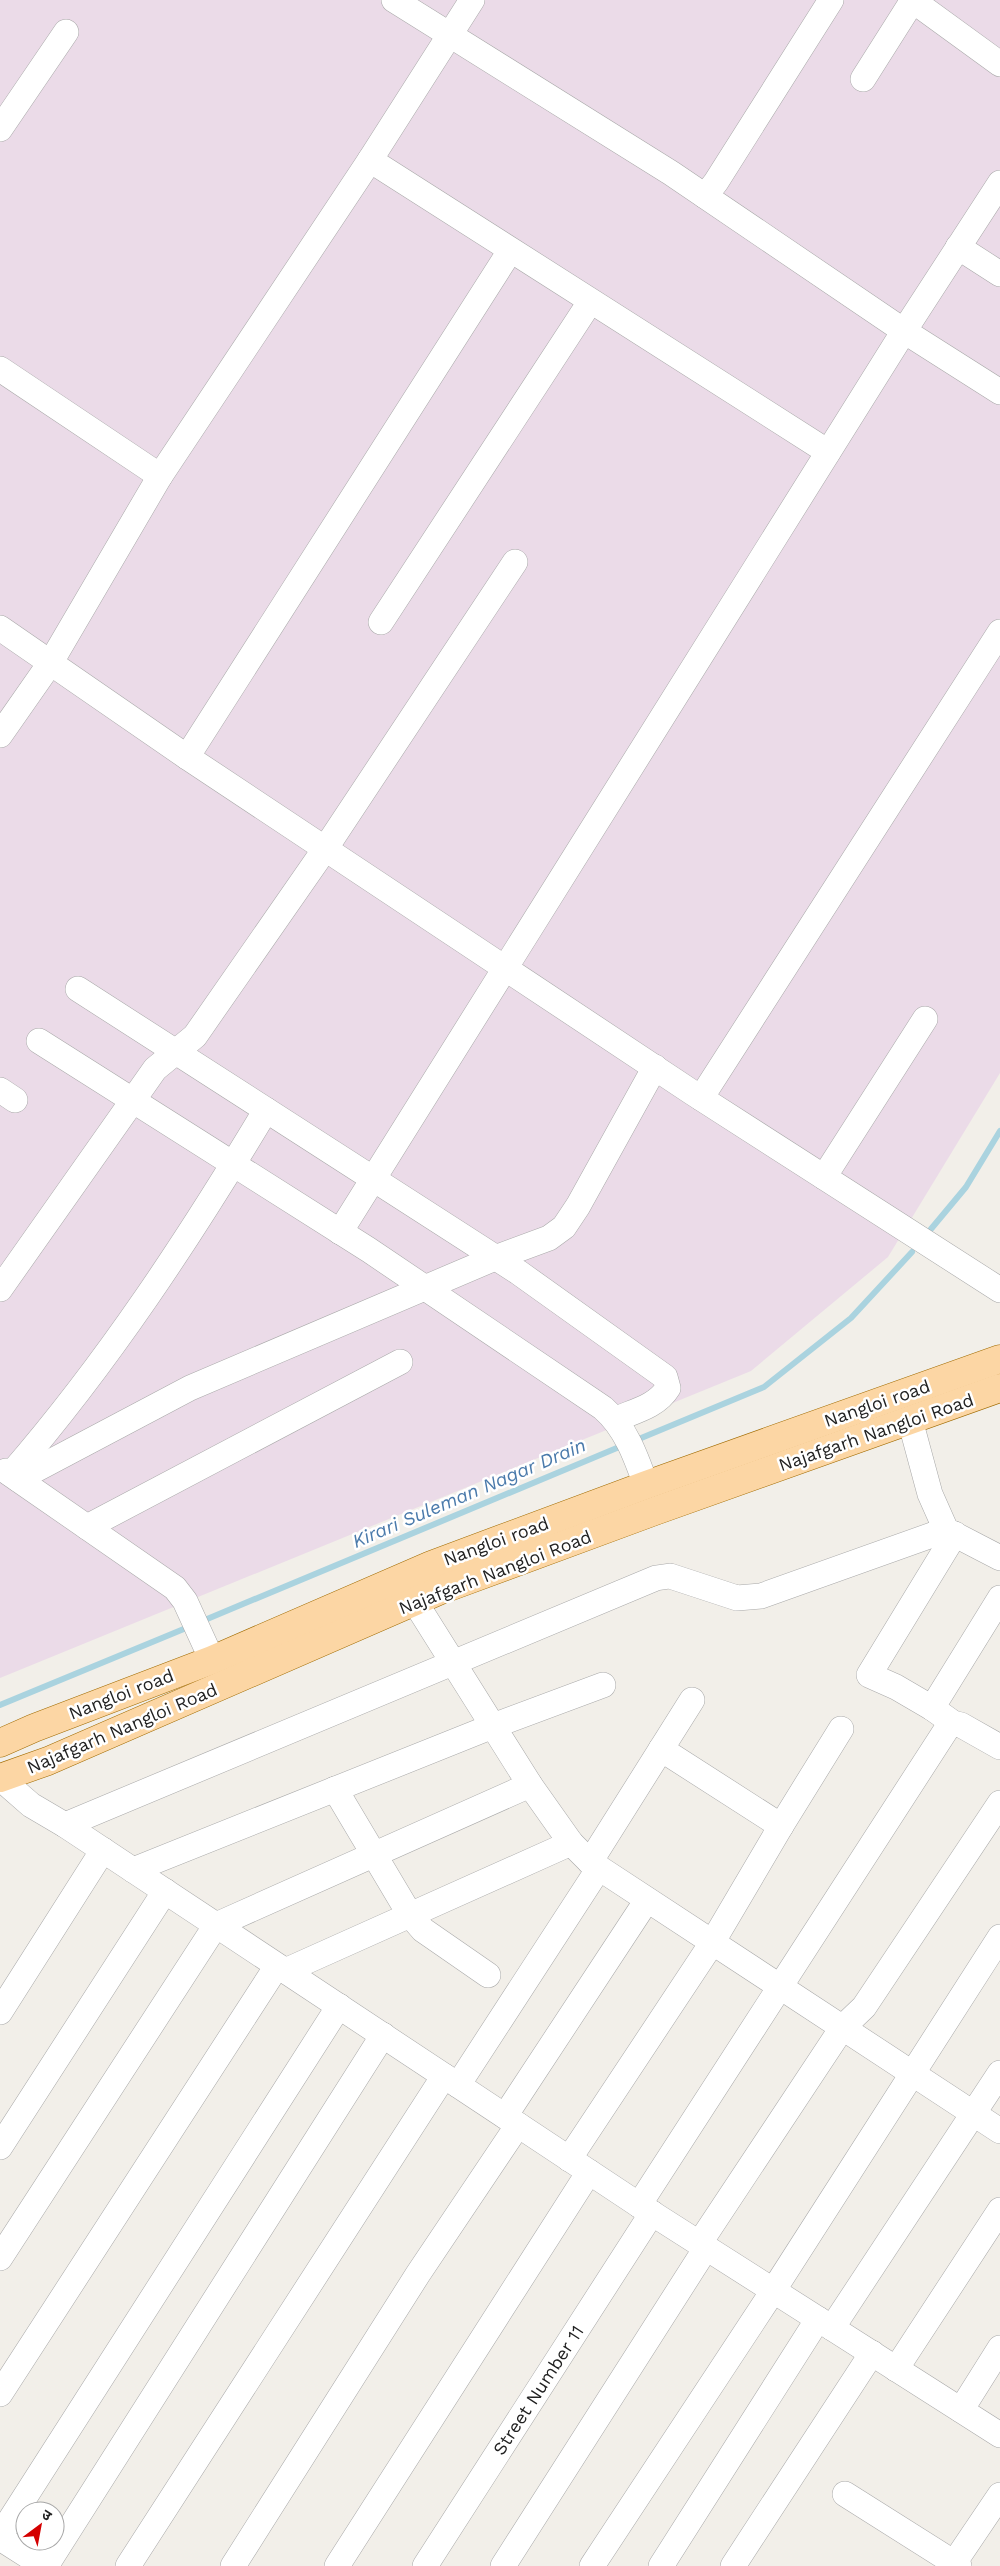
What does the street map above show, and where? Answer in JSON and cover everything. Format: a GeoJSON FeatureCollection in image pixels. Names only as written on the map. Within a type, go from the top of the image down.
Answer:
{"type":"FeatureCollection","features":[{"type":"Feature","properties":{"kind":"main road","name":"Nangloi road"},"geometry":{"type":"LineString","coordinates":[[0,1743],[34,1728],[212,1660],[431,1565],[646,1485],[1000,1359]]}},
{"type":"Feature","properties":{"kind":"main road","name":"Najafgarh Nangloi Road"},"geometry":{"type":"LineString","coordinates":[[0,1778],[48,1761],[415,1602],[656,1510],[1000,1388]]}},
{"type":"Feature","properties":{"kind":"street"},"geometry":{"type":"LineString","coordinates":[[394,0],[449,36],[589,121],[904,331],[1000,392]]}},
{"type":"Feature","properties":{"kind":"street"},"geometry":{"type":"LineString","coordinates":[[0,736],[51,662],[160,476],[370,160],[472,0]]}},
{"type":"Feature","properties":{"kind":"street"},"geometry":{"type":"LineString","coordinates":[[704,196],[716,182],[831,0]]}},
{"type":"Feature","properties":{"kind":"street"},"geometry":{"type":"LineString","coordinates":[[863,79],[913,0],[1000,64]]}},
{"type":"Feature","properties":{"kind":"street"},"geometry":{"type":"LineString","coordinates":[[0,129],[66,32]]}},
{"type":"Feature","properties":{"kind":"street"},"geometry":{"type":"LineString","coordinates":[[370,160],[828,452]]}},
{"type":"Feature","properties":{"kind":"street"},"geometry":{"type":"LineString","coordinates":[[340,1232],[904,331],[1000,184]]}},
{"type":"Feature","properties":{"kind":"street"},"geometry":{"type":"LineString","coordinates":[[958,248],[1000,274]]}},
{"type":"Feature","properties":{"kind":"street"},"geometry":{"type":"LineString","coordinates":[[187,757],[510,251]]}},
{"type":"Feature","properties":{"kind":"street"},"geometry":{"type":"LineString","coordinates":[[381,622],[590,302]]}},
{"type":"Feature","properties":{"kind":"street"},"geometry":{"type":"LineString","coordinates":[[0,369],[160,476]]}},
{"type":"Feature","properties":{"kind":"street"},"geometry":{"type":"LineString","coordinates":[[0,1288],[155,1069],[195,1036],[325,849],[515,562]]}},
{"type":"Feature","properties":{"kind":"street"},"geometry":{"type":"LineString","coordinates":[[0,628],[187,757],[505,969],[701,1098],[1000,1290]]}},
{"type":"Feature","properties":{"kind":"street"},"geometry":{"type":"LineString","coordinates":[[701,1098],[1000,632]]}},
{"type":"Feature","properties":{"kind":"street"},"geometry":{"type":"LineString","coordinates":[[78,988],[495,1258],[665,1377],[668,1388],[662,1398],[619,1424]]}},
{"type":"Feature","properties":{"kind":"street"},"geometry":{"type":"LineString","coordinates":[[824,1177],[925,1019]]}},
{"type":"Feature","properties":{"kind":"street"},"geometry":{"type":"LineString","coordinates":[[39,1041],[428,1288],[603,1408],[619,1424],[636,1458],[646,1485]]}},
{"type":"Feature","properties":{"kind":"street"},"geometry":{"type":"LineString","coordinates":[[10,1473],[190,1388],[495,1258],[549,1238],[564,1227],[655,1067]]}},
{"type":"Feature","properties":{"kind":"street"},"geometry":{"type":"LineString","coordinates":[[10,1473],[42,1438],[110,1349],[184,1242],[266,1110]]}},
{"type":"Feature","properties":{"kind":"street"},"geometry":{"type":"LineString","coordinates":[[87,1527],[400,1362]]}},
{"type":"Feature","properties":{"kind":"street"},"geometry":{"type":"LineString","coordinates":[[910,1420],[930,1494],[950,1532],[1000,1558]]}},
{"type":"Feature","properties":{"kind":"street"},"geometry":{"type":"LineString","coordinates":[[10,1473],[175,1588],[185,1601],[212,1660]]}},
{"type":"Feature","properties":{"kind":"street"},"geometry":{"type":"LineString","coordinates":[[65,1825],[656,1578],[670,1576],[737,1598],[761,1596],[950,1532]]}},
{"type":"Feature","properties":{"kind":"street"},"geometry":{"type":"LineString","coordinates":[[950,1532],[869,1675],[932,1708],[953,1723],[961,1725],[1000,1746]]}},
{"type":"Feature","properties":{"kind":"street"},"geometry":{"type":"LineString","coordinates":[[932,1708],[1000,1598]]}},
{"type":"Feature","properties":{"kind":"street"},"geometry":{"type":"LineString","coordinates":[[415,1602],[530,1785],[571,1842],[594,1865],[1000,2132]]}},
{"type":"Feature","properties":{"kind":"street"},"geometry":{"type":"LineString","coordinates":[[133,1870],[493,1726],[603,1685]]}},
{"type":"Feature","properties":{"kind":"street"},"geometry":{"type":"LineString","coordinates":[[128,2566],[594,1865],[661,1749],[692,1700]]}},
{"type":"Feature","properties":{"kind":"street","name":"Street Number 11"},"geometry":{"type":"LineString","coordinates":[[424,2566],[645,2209],[779,1987],[946,1730],[953,1723]]}},
{"type":"Feature","properties":{"kind":"street"},"geometry":{"type":"LineString","coordinates":[[337,2566],[781,1826],[842,1729]]}},
{"type":"Feature","properties":{"kind":"street"},"geometry":{"type":"LineString","coordinates":[[661,1749],[781,1826]]}},
{"type":"Feature","properties":{"kind":"street"},"geometry":{"type":"LineString","coordinates":[[0,1778],[31,1805],[103,1850],[645,2209],[1000,2435]]}},
{"type":"Feature","properties":{"kind":"street"},"geometry":{"type":"LineString","coordinates":[[0,2258],[216,1925],[530,1785]]}},
{"type":"Feature","properties":{"kind":"street"},"geometry":{"type":"LineString","coordinates":[[335,1789],[410,1915],[429,1935],[488,1975]]}},
{"type":"Feature","properties":{"kind":"street"},"geometry":{"type":"LineString","coordinates":[[503,2566],[702,2246],[842,2028],[864,2007],[1000,1803]]}},
{"type":"Feature","properties":{"kind":"street"},"geometry":{"type":"LineString","coordinates":[[0,2394],[281,1969],[410,1915],[571,1842]]}},
{"type":"Feature","properties":{"kind":"street"},"geometry":{"type":"LineString","coordinates":[[0,2012],[103,1850]]}},
{"type":"Feature","properties":{"kind":"street"},"geometry":{"type":"LineString","coordinates":[[0,2147],[165,1891]]}},
{"type":"Feature","properties":{"kind":"street"},"geometry":{"type":"LineString","coordinates":[[233,2566],[418,2274],[648,1900]]}},
{"type":"Feature","properties":{"kind":"street"},"geometry":{"type":"LineString","coordinates":[[592,2566],[773,2291],[911,2073],[1000,1937]]}},
{"type":"Feature","properties":{"kind":"street"},"geometry":{"type":"LineString","coordinates":[[339,2006],[0,2537],[45,2566],[383,2035]]}},
{"type":"Feature","properties":{"kind":"street"},"geometry":{"type":"LineString","coordinates":[[661,2566],[825,2324],[973,2114],[1000,2072]]}},
{"type":"Feature","properties":{"kind":"street"},"geometry":{"type":"LineString","coordinates":[[896,2369],[1000,2210]]}},
{"type":"Feature","properties":{"kind":"street"},"geometry":{"type":"LineString","coordinates":[[961,2410],[1000,2348]]}},
{"type":"Feature","properties":{"kind":"street"},"geometry":{"type":"LineString","coordinates":[[733,2566],[872,2353]]}},
{"type":"Feature","properties":{"kind":"street"},"geometry":{"type":"LineString","coordinates":[[845,2494],[955,2565],[1000,2495]]}},
{"type":"Feature","properties":{"kind":"shaded area"},"geometry":{"type":"Polygon","coordinates":[[[0,0],[1000,0],[1000,1073],[888,1257],[751,1371],[0,1678],[0,0]]]}},
{"type":"Feature","properties":{"kind":"waterway","name":"Kirari Suleman Nagar Drain"},"geometry":{"type":"LineString","coordinates":[[931,1229],[966,1187],[1000,1131]]}},
{"type":"Feature","properties":{"kind":"waterway","name":"Kirari Suleman Nagar Drain"},"geometry":{"type":"LineString","coordinates":[[634,1441],[764,1387],[851,1318],[912,1252]]}},
{"type":"Feature","properties":{"kind":"waterway","name":"Kirari Suleman Nagar Drain"},"geometry":{"type":"LineString","coordinates":[[200,1622],[624,1445]]}},
{"type":"Feature","properties":{"kind":"waterway","name":"Kirari Suleman Nagar Drain"},"geometry":{"type":"LineString","coordinates":[[0,1705],[191,1626]]}}]}
